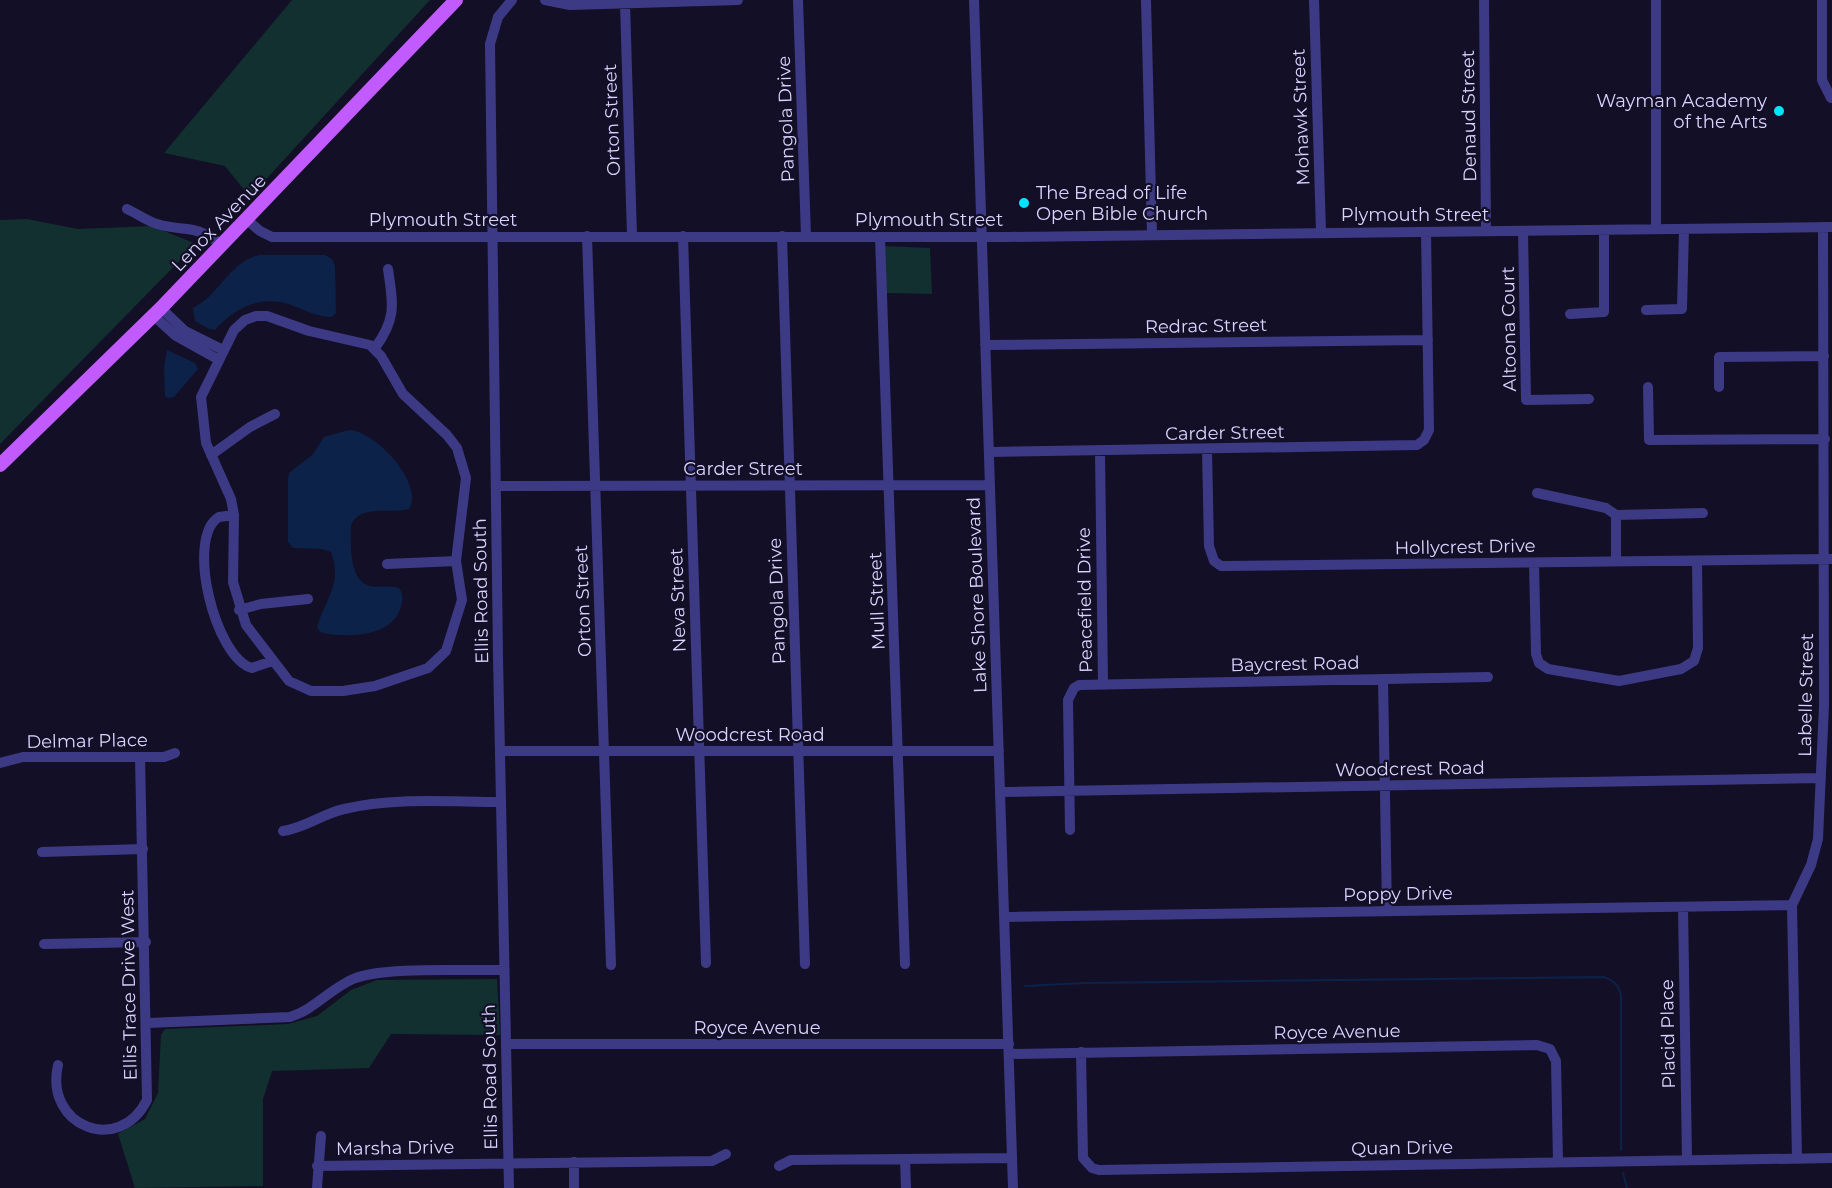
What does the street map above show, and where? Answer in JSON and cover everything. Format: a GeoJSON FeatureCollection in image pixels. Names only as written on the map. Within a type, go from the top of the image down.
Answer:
{"type":"FeatureCollection","features":[{"type":"Feature","properties":{"kind":"main road","name":"Lenox Avenue"},"geometry":{"type":"LineString","coordinates":[[0,465],[158,312],[456,0]]}},
{"type":"Feature","properties":{"kind":"street","name":"Ellis Road South"},"geometry":{"type":"LineString","coordinates":[[509,1188],[490,44],[498,17],[512,0]]}},
{"type":"Feature","properties":{"kind":"street"},"geometry":{"type":"LineString","coordinates":[[545,0],[570,4],[738,0]]}},
{"type":"Feature","properties":{"kind":"street","name":"Pangola Drive"},"geometry":{"type":"LineString","coordinates":[[798,0],[806,236]]}},
{"type":"Feature","properties":{"kind":"street","name":"Lake Shore Boulevard"},"geometry":{"type":"LineString","coordinates":[[974,0],[1013,1188]]}},
{"type":"Feature","properties":{"kind":"street"},"geometry":{"type":"LineString","coordinates":[[1146,0],[1152,234]]}},
{"type":"Feature","properties":{"kind":"street","name":"Mohawk Street"},"geometry":{"type":"LineString","coordinates":[[1314,0],[1321,232]]}},
{"type":"Feature","properties":{"kind":"street","name":"Denaud Street"},"geometry":{"type":"LineString","coordinates":[[1484,0],[1486,231]]}},
{"type":"Feature","properties":{"kind":"street"},"geometry":{"type":"LineString","coordinates":[[1656,0],[1656,229]]}},
{"type":"Feature","properties":{"kind":"street"},"geometry":{"type":"LineString","coordinates":[[1822,0],[1822,80],[1831,98]]}},
{"type":"Feature","properties":{"kind":"street","name":"Orton Street"},"geometry":{"type":"LineString","coordinates":[[625,3],[632,236]]}},
{"type":"Feature","properties":{"kind":"street"},"geometry":{"type":"LineString","coordinates":[[127,209],[156,224],[192,227],[206,233],[222,245]]}},
{"type":"Feature","properties":{"kind":"street","name":"Plymouth Street"},"geometry":{"type":"LineString","coordinates":[[247,220],[272,237],[981,237],[1828,227]]}},
{"type":"Feature","properties":{"kind":"street","name":"Labelle Street"},"geometry":{"type":"LineString","coordinates":[[1797,1159],[1792,905],[1811,865],[1818,839],[1820,778],[1828,728],[1825,440],[1828,394],[1824,356],[1828,227]]}},
{"type":"Feature","properties":{"kind":"street"},"geometry":{"type":"LineString","coordinates":[[1646,310],[1682,309],[1684,304],[1684,229]]}},
{"type":"Feature","properties":{"kind":"street"},"geometry":{"type":"LineString","coordinates":[[1570,314],[1604,312],[1604,230]]}},
{"type":"Feature","properties":{"kind":"street","name":"Altoona Court"},"geometry":{"type":"LineString","coordinates":[[1523,231],[1526,400],[1588,399]]}},
{"type":"Feature","properties":{"kind":"street"},"geometry":{"type":"LineString","coordinates":[[1426,232],[1428,340]]}},
{"type":"Feature","properties":{"kind":"street","name":"Orton Street"},"geometry":{"type":"LineString","coordinates":[[587,236],[610,965]]}},
{"type":"Feature","properties":{"kind":"street","name":"Neva Street"},"geometry":{"type":"LineString","coordinates":[[682,236],[706,963]]}},
{"type":"Feature","properties":{"kind":"street","name":"Pangola Drive"},"geometry":{"type":"LineString","coordinates":[[782,236],[805,964]]}},
{"type":"Feature","properties":{"kind":"street","name":"Mull Street"},"geometry":{"type":"LineString","coordinates":[[880,237],[905,964]]}},
{"type":"Feature","properties":{"kind":"street"},"geometry":{"type":"LineString","coordinates":[[375,348],[392,321],[393,305],[388,269]]}},
{"type":"Feature","properties":{"kind":"street"},"geometry":{"type":"LineString","coordinates":[[158,312],[221,355]]}},
{"type":"Feature","properties":{"kind":"street"},"geometry":{"type":"LineString","coordinates":[[256,316],[267,316],[309,331],[354,339],[375,348],[403,394],[447,435],[463,463],[465,494],[456,561],[462,600],[446,651],[428,668],[375,686],[325,692],[300,688],[289,681],[246,625],[239,610],[231,562],[234,515],[231,499],[210,455],[203,432],[201,397],[221,355],[236,327],[256,316]]}},
{"type":"Feature","properties":{"kind":"street","name":"Redrac Street"},"geometry":{"type":"LineString","coordinates":[[985,345],[1428,340]]}},
{"type":"Feature","properties":{"kind":"street","name":"Carder Street"},"geometry":{"type":"LineString","coordinates":[[989,452],[1409,447],[1424,440],[1429,430],[1428,340]]}},
{"type":"Feature","properties":{"kind":"street"},"geometry":{"type":"LineString","coordinates":[[1719,387],[1719,357],[1824,356]]}},
{"type":"Feature","properties":{"kind":"street"},"geometry":{"type":"LineString","coordinates":[[1648,387],[1649,440],[1825,440]]}},
{"type":"Feature","properties":{"kind":"street"},"geometry":{"type":"LineString","coordinates":[[210,455],[250,427],[275,414]]}},
{"type":"Feature","properties":{"kind":"street","name":"Hollycrest Drive"},"geometry":{"type":"LineString","coordinates":[[1207,450],[1209,546],[1214,561],[1221,566],[1828,560]]}},
{"type":"Feature","properties":{"kind":"street","name":"Peacefield Drive"},"geometry":{"type":"LineString","coordinates":[[1070,830],[1070,694],[1079,685],[1103,683],[1100,451]]}},
{"type":"Feature","properties":{"kind":"street","name":"Carder Street"},"geometry":{"type":"LineString","coordinates":[[496,486],[990,485]]}},
{"type":"Feature","properties":{"kind":"street"},"geometry":{"type":"LineString","coordinates":[[1537,493],[1606,508],[1616,515],[1703,513]]}},
{"type":"Feature","properties":{"kind":"street"},"geometry":{"type":"LineString","coordinates":[[234,515],[219,517],[208,531],[206,574],[212,609],[227,645],[241,662],[252,668],[272,661]]}},
{"type":"Feature","properties":{"kind":"street"},"geometry":{"type":"LineString","coordinates":[[1616,515],[1616,561]]}},
{"type":"Feature","properties":{"kind":"street"},"geometry":{"type":"LineString","coordinates":[[387,564],[456,561]]}},
{"type":"Feature","properties":{"kind":"street"},"geometry":{"type":"LineString","coordinates":[[1534,563],[1536,654],[1539,663],[1548,669],[1619,681],[1681,669],[1694,661],[1698,648],[1697,561]]}},
{"type":"Feature","properties":{"kind":"street"},"geometry":{"type":"LineString","coordinates":[[239,610],[261,604],[308,599]]}},
{"type":"Feature","properties":{"kind":"street","name":"Baycrest Road"},"geometry":{"type":"LineString","coordinates":[[1103,683],[1488,677]]}},
{"type":"Feature","properties":{"kind":"street"},"geometry":{"type":"LineString","coordinates":[[1383,679],[1387,911]]}},
{"type":"Feature","properties":{"kind":"street","name":"Woodcrest Road"},"geometry":{"type":"LineString","coordinates":[[500,751],[999,751]]}},
{"type":"Feature","properties":{"kind":"street","name":"Delmar Place"},"geometry":{"type":"LineString","coordinates":[[0,763],[23,757],[164,757],[175,753]]}},
{"type":"Feature","properties":{"kind":"street","name":"Ellis Trace Drive West"},"geometry":{"type":"LineString","coordinates":[[58,1065],[56,1088],[69,1116],[90,1128],[108,1130],[120,1126],[135,1117],[147,1100],[148,1023],[140,757]]}},
{"type":"Feature","properties":{"kind":"street","name":"Woodcrest Road"},"geometry":{"type":"LineString","coordinates":[[1000,792],[1820,778]]}},
{"type":"Feature","properties":{"kind":"street"},"geometry":{"type":"LineString","coordinates":[[283,831],[297,829],[342,809],[386,804],[501,802]]}},
{"type":"Feature","properties":{"kind":"street"},"geometry":{"type":"LineString","coordinates":[[42,852],[142,849]]}},
{"type":"Feature","properties":{"kind":"street","name":"Poppy Drive"},"geometry":{"type":"LineString","coordinates":[[1005,917],[1792,905]]}},
{"type":"Feature","properties":{"kind":"street","name":"Placid Place"},"geometry":{"type":"LineString","coordinates":[[1683,907],[1687,1160]]}},
{"type":"Feature","properties":{"kind":"street"},"geometry":{"type":"LineString","coordinates":[[44,944],[146,942]]}},
{"type":"Feature","properties":{"kind":"street"},"geometry":{"type":"LineString","coordinates":[[148,1023],[290,1017],[312,1008],[352,979],[375,973],[504,970]]}},
{"type":"Feature","properties":{"kind":"street","name":"Royce Avenue"},"geometry":{"type":"LineString","coordinates":[[506,1044],[1009,1049],[1081,1052],[1543,1046],[1553,1054],[1556,1061],[1558,1162]]}},
{"type":"Feature","properties":{"kind":"street","name":"Quan Drive"},"geometry":{"type":"LineString","coordinates":[[1081,1052],[1083,1158],[1092,1168],[1099,1170],[1832,1158]]}},
{"type":"Feature","properties":{"kind":"street"},"geometry":{"type":"LineString","coordinates":[[317,1188],[321,1136]]}},
{"type":"Feature","properties":{"kind":"street","name":"Marsha Drive"},"geometry":{"type":"LineString","coordinates":[[317,1166],[712,1161],[726,1154]]}},
{"type":"Feature","properties":{"kind":"street"},"geometry":{"type":"LineString","coordinates":[[779,1166],[791,1160],[1012,1158]]}},
{"type":"Feature","properties":{"kind":"street"},"geometry":{"type":"LineString","coordinates":[[905,1159],[906,1188]]}},
{"type":"Feature","properties":{"kind":"street"},"geometry":{"type":"LineString","coordinates":[[574,1162],[574,1188]]}},
{"type":"Feature","properties":{"kind":"green space"},"geometry":{"type":"Polygon","coordinates":[[[292,0],[430,0],[250,197],[225,166],[164,153],[292,0]]]}},
{"type":"Feature","properties":{"kind":"green space"},"geometry":{"type":"Polygon","coordinates":[[[27,219],[78,229],[152,226],[196,244],[0,444],[0,220],[27,219]]]}},
{"type":"Feature","properties":{"kind":"green space"},"geometry":{"type":"Polygon","coordinates":[[[884,246],[930,248],[932,294],[886,293],[884,246]]]}},
{"type":"Feature","properties":{"kind":"green space"},"geometry":{"type":"Polygon","coordinates":[[[497,979],[500,1035],[391,1034],[369,1068],[272,1071],[263,1099],[263,1186],[135,1188],[118,1134],[145,1119],[158,1093],[161,1035],[165,1029],[288,1024],[317,1016],[351,990],[377,980],[497,979]]]}},
{"type":"Feature","properties":{"kind":"water"},"geometry":{"type":"Polygon","coordinates":[[[259,255],[325,255],[332,259],[335,266],[336,313],[332,317],[321,316],[291,305],[270,301],[249,305],[231,315],[215,330],[195,321],[193,308],[210,295],[239,265],[259,255]]]}},
{"type":"Feature","properties":{"kind":"water"},"geometry":{"type":"Polygon","coordinates":[[[167,350],[195,363],[198,369],[174,397],[168,398],[165,396],[164,367],[167,350]]]}},
{"type":"Feature","properties":{"kind":"water"},"geometry":{"type":"Polygon","coordinates":[[[349,430],[359,432],[383,448],[404,473],[412,498],[409,509],[361,514],[351,525],[352,560],[358,576],[370,586],[399,588],[402,599],[397,616],[379,630],[342,635],[320,632],[317,627],[332,591],[334,563],[331,552],[322,549],[293,548],[288,542],[288,479],[289,473],[313,454],[324,437],[349,430]]]}},
{"type":"Feature","properties":{"kind":"waterway"},"geometry":{"type":"LineString","coordinates":[[1025,986],[1086,983],[1604,977],[1616,984],[1621,996],[1621,1150]]}},
{"type":"Feature","properties":{"kind":"waterway"},"geometry":{"type":"LineString","coordinates":[[1623,1173],[1627,1188]]}},
{"type":"Feature","properties":{"kind":"place","name":"Wayman Academy of the Arts"},"geometry":{"type":"Point","coordinates":[1779,111]}},
{"type":"Feature","properties":{"kind":"place","name":"The Bread of Life Open Bible Church"},"geometry":{"type":"Point","coordinates":[1024,203]}}]}
